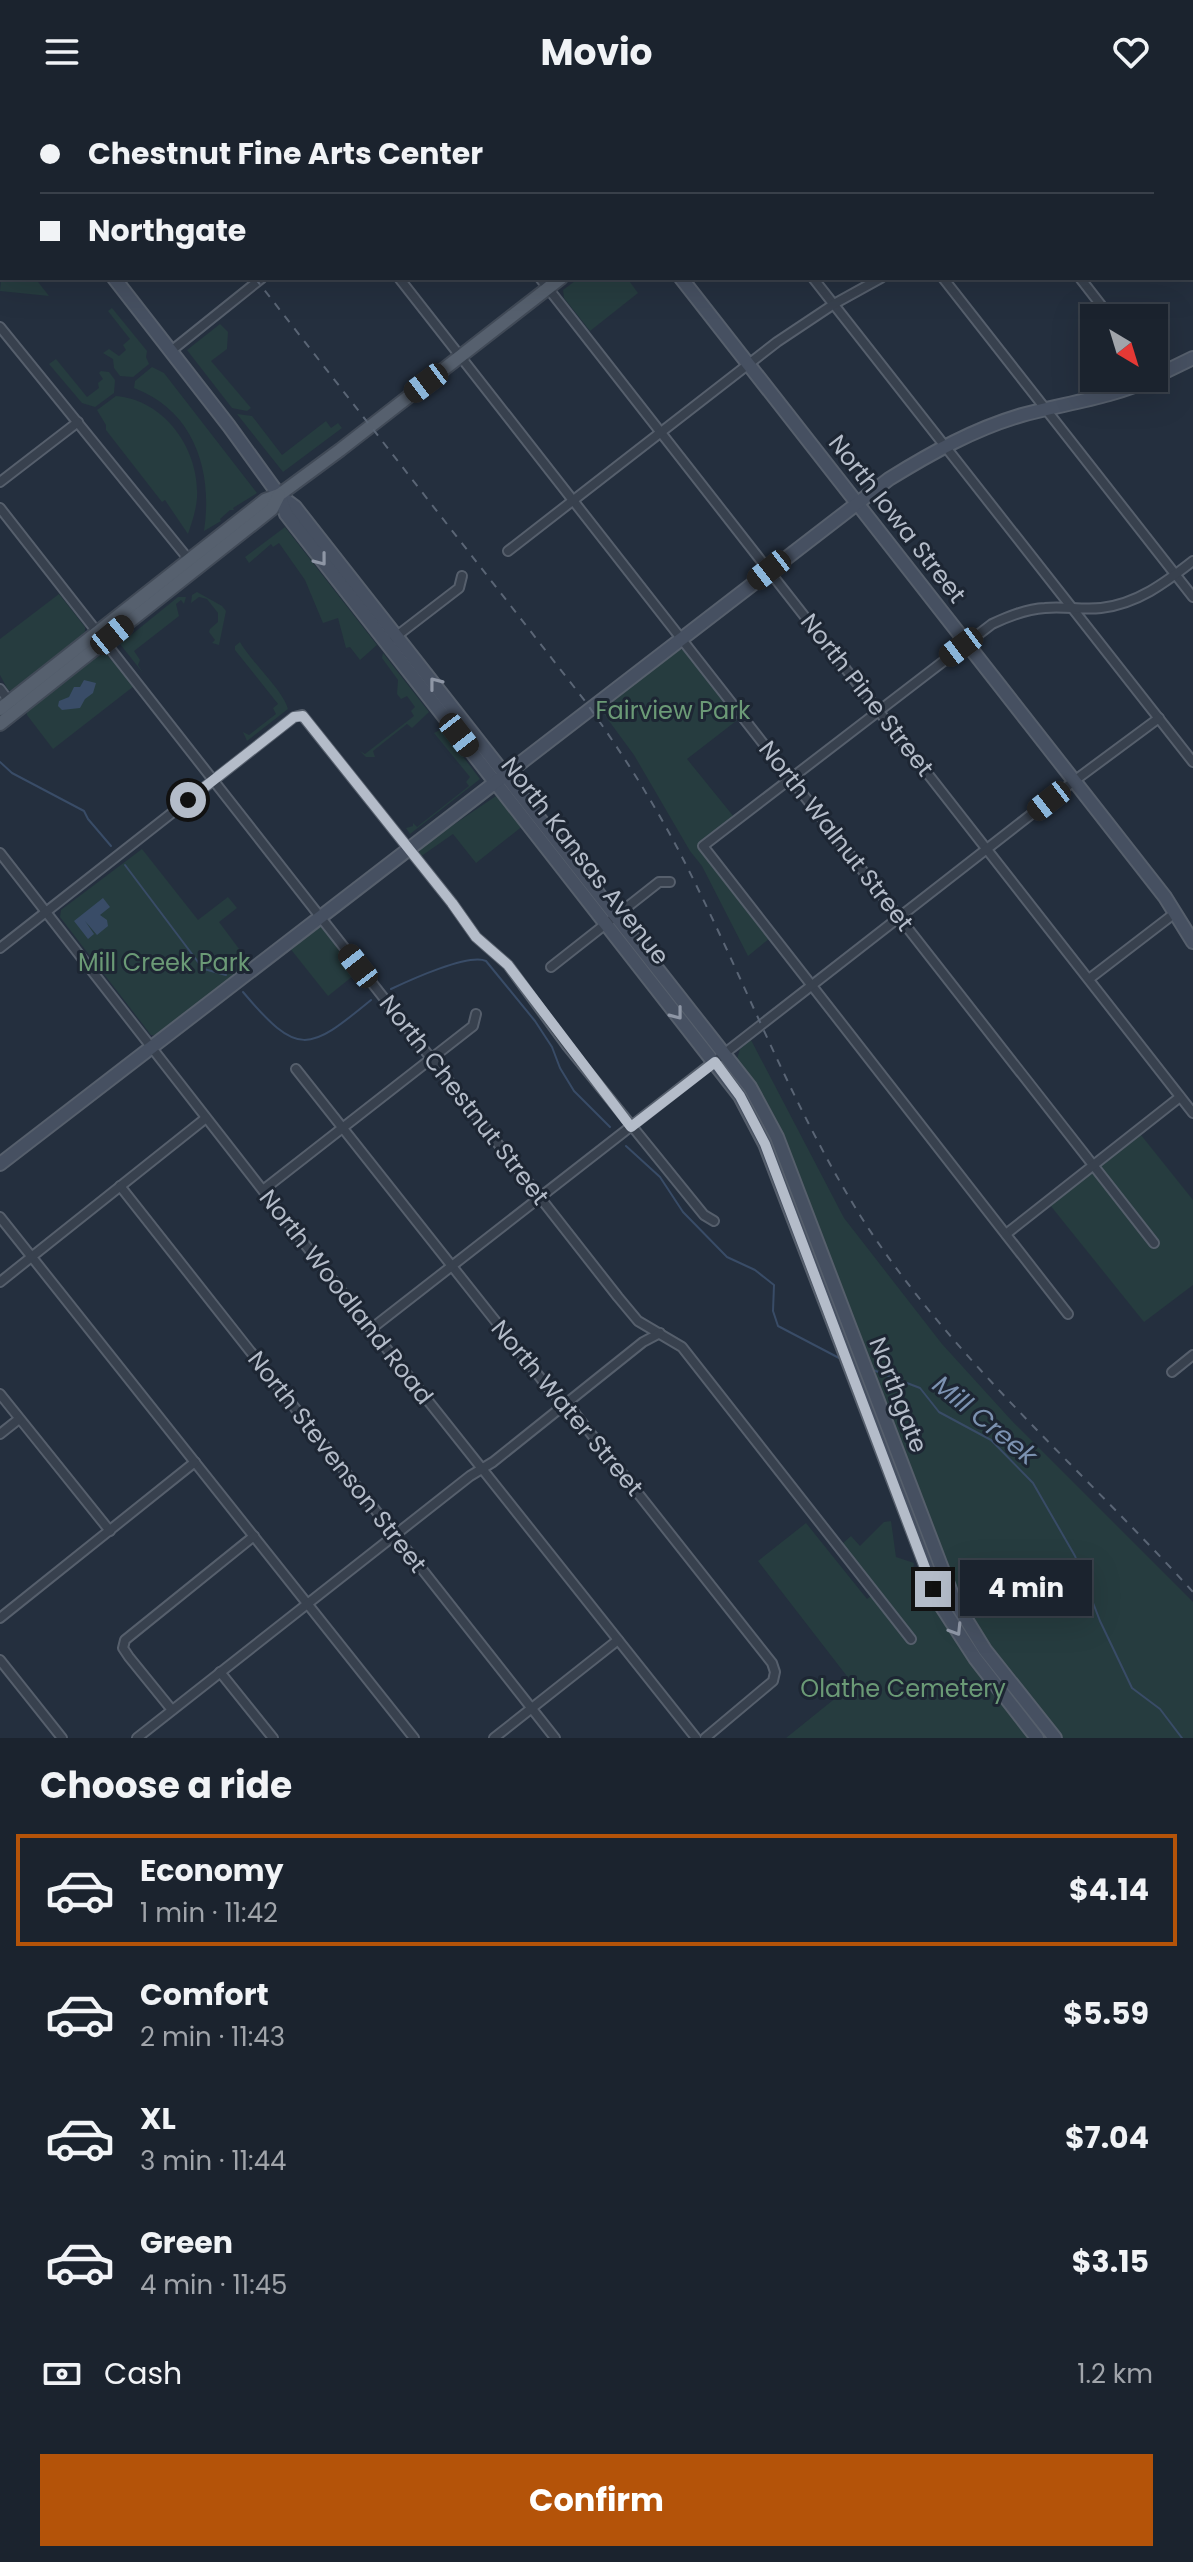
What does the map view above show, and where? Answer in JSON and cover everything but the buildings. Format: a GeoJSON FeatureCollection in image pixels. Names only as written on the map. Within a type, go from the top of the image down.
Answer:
{"type":"FeatureCollection","features":[{"type":"Feature","properties":{"kind":"main road","name":"North Kansas Avenue"},"geometry":{"type":"LineString","coordinates":[[116,280],[279,495],[295,507],[494,781],[606,924],[720,1057]]}},
{"type":"Feature","properties":{"kind":"main road","name":"North Iowa Street"},"geometry":{"type":"LineString","coordinates":[[683,280],[1074,781],[1175,913],[1193,942]]}},
{"type":"Feature","properties":{"kind":"main road"},"geometry":{"type":"LineString","coordinates":[[0,724],[8,707],[192,564],[265,500],[279,495],[461,357],[544,283]]}},
{"type":"Feature","properties":{"kind":"main road"},"geometry":{"type":"LineString","coordinates":[[1168,370],[1193,358]]}},
{"type":"Feature","properties":{"kind":"main road"},"geometry":{"type":"LineString","coordinates":[[0,1164],[889,479],[946,447],[999,423],[1113,392]]}},
{"type":"Feature","properties":{"kind":"main road","name":"North Kansas Avenue"},"geometry":{"type":"LineString","coordinates":[[392,639],[506,773],[617,915],[720,1057]]}},
{"type":"Feature","properties":{"kind":"main road","name":"Northgate"},"geometry":{"type":"LineString","coordinates":[[720,1057],[765,1144],[942,1607],[975,1658],[1037,1738]]}},
{"type":"Feature","properties":{"kind":"main road","name":"Northgate"},"geometry":{"type":"LineString","coordinates":[[720,1057],[750,1087],[777,1137],[954,1600],[985,1650],[1055,1738]]}},
{"type":"Feature","properties":{"kind":"street"},"geometry":{"type":"LineString","coordinates":[[171,351],[260,280]]}},
{"type":"Feature","properties":{"kind":"street","name":"North Walnut Street"},"geometry":{"type":"LineString","coordinates":[[401,280],[1154,1243]]}},
{"type":"Feature","properties":{"kind":"street"},"geometry":{"type":"LineString","coordinates":[[815,280],[1193,762]]}},
{"type":"Feature","properties":{"kind":"street"},"geometry":{"type":"LineString","coordinates":[[508,551],[748,364],[834,304],[877,280]]}},
{"type":"Feature","properties":{"kind":"street"},"geometry":{"type":"LineString","coordinates":[[945,280],[1193,597]]}},
{"type":"Feature","properties":{"kind":"street"},"geometry":{"type":"LineString","coordinates":[[1082,280],[1100,304]]}},
{"type":"Feature","properties":{"kind":"street","name":"North Pine Street"},"geometry":{"type":"LineString","coordinates":[[544,283],[1193,1113]]}},
{"type":"Feature","properties":{"kind":"street"},"geometry":{"type":"LineString","coordinates":[[0,327],[192,564]]}},
{"type":"Feature","properties":{"kind":"street"},"geometry":{"type":"LineString","coordinates":[[0,482],[78,422]]}},
{"type":"Feature","properties":{"kind":"street","name":"North Chestnut Street"},"geometry":{"type":"LineString","coordinates":[[0,508],[638,1321],[682,1347],[911,1639]]}},
{"type":"Feature","properties":{"kind":"street"},"geometry":{"type":"LineString","coordinates":[[1068,1314],[703,846],[992,624],[1040,608],[1100,608],[1120,604],[1139,597],[1193,561]]}},
{"type":"Feature","properties":{"kind":"street"},"geometry":{"type":"LineString","coordinates":[[392,639],[459,588],[462,576]]}},
{"type":"Feature","properties":{"kind":"street"},"geometry":{"type":"LineString","coordinates":[[0,689],[8,707]]}},
{"type":"Feature","properties":{"kind":"street"},"geometry":{"type":"LineString","coordinates":[[0,948],[298,715],[308,720],[476,937],[508,965],[631,1127],[704,1215],[714,1221]]}},
{"type":"Feature","properties":{"kind":"street"},"geometry":{"type":"LineString","coordinates":[[371,1329],[1159,718]]}},
{"type":"Feature","properties":{"kind":"street","name":"North Woodland Road"},"geometry":{"type":"LineString","coordinates":[[0,853],[371,1329],[696,1738]]}},
{"type":"Feature","properties":{"kind":"street"},"geometry":{"type":"LineString","coordinates":[[551,967],[659,882],[670,882]]}},
{"type":"Feature","properties":{"kind":"street"},"geometry":{"type":"LineString","coordinates":[[1089,979],[1175,913]]}},
{"type":"Feature","properties":{"kind":"street"},"geometry":{"type":"LineString","coordinates":[[263,1190],[473,1026],[476,1014]]}},
{"type":"Feature","properties":{"kind":"street","name":"North Water Street"},"geometry":{"type":"LineString","coordinates":[[296,1069],[550,1390],[573,1411],[772,1663],[775,1672],[773,1681],[705,1738]]}},
{"type":"Feature","properties":{"kind":"street"},"geometry":{"type":"LineString","coordinates":[[1006,1234],[1180,1097]]}},
{"type":"Feature","properties":{"kind":"street"},"geometry":{"type":"LineString","coordinates":[[0,1282],[206,1118]]}},
{"type":"Feature","properties":{"kind":"street","name":"North Stevenson Street"},"geometry":{"type":"LineString","coordinates":[[120,1186],[555,1738]]}},
{"type":"Feature","properties":{"kind":"street"},"geometry":{"type":"LineString","coordinates":[[0,1217],[414,1738]]}},
{"type":"Feature","properties":{"kind":"street"},"geometry":{"type":"LineString","coordinates":[[137,1738],[643,1342],[660,1333]]}},
{"type":"Feature","properties":{"kind":"street"},"geometry":{"type":"LineString","coordinates":[[1172,1372],[1193,1355]]}},
{"type":"Feature","properties":{"kind":"street"},"geometry":{"type":"LineString","coordinates":[[0,1394],[110,1531]]}},
{"type":"Feature","properties":{"kind":"street"},"geometry":{"type":"LineString","coordinates":[[0,1434],[19,1419]]}},
{"type":"Feature","properties":{"kind":"street"},"geometry":{"type":"LineString","coordinates":[[0,1618],[195,1462]]}},
{"type":"Feature","properties":{"kind":"street"},"geometry":{"type":"LineString","coordinates":[[172,1710],[129,1657],[123,1648],[125,1640],[254,1536]]}},
{"type":"Feature","properties":{"kind":"street"},"geometry":{"type":"LineString","coordinates":[[494,1738],[618,1640]]}},
{"type":"Feature","properties":{"kind":"street"},"geometry":{"type":"LineString","coordinates":[[0,1660],[62,1738]]}},
{"type":"Feature","properties":{"kind":"street"},"geometry":{"type":"LineString","coordinates":[[220,1672],[273,1738]]}},
{"type":"Feature","properties":{"kind":"green space"},"geometry":{"type":"Polygon","coordinates":[[[1,280],[37,280],[49,296],[0,291],[1,280]]]}},
{"type":"Feature","properties":{"kind":"green space"},"geometry":{"type":"Polygon","coordinates":[[[576,280],[628,280],[638,293],[590,331],[564,298],[563,290],[576,280]]]}},
{"type":"Feature","properties":{"kind":"green space"},"geometry":{"type":"Polygon","coordinates":[[[112,308],[147,351],[149,364],[133,377],[120,376],[114,368],[113,359],[103,353],[109,349],[119,356],[126,350],[123,345],[130,339],[108,311],[112,308]]]}},
{"type":"Feature","properties":{"kind":"green space"},"geometry":{"type":"Polygon","coordinates":[[[220,324],[228,332],[227,349],[211,361],[251,408],[247,411],[232,408],[187,350],[220,324]]]}},
{"type":"Feature","properties":{"kind":"green space"},"geometry":{"type":"Polygon","coordinates":[[[56,359],[87,397],[99,388],[98,383],[103,379],[99,373],[101,371],[109,372],[115,380],[114,393],[95,407],[82,403],[49,364],[56,359]]]}},
{"type":"Feature","properties":{"kind":"green space"},"geometry":{"type":"Polygon","coordinates":[[[152,367],[164,373],[257,493],[204,531],[205,487],[195,446],[172,412],[155,398],[134,388],[135,381],[152,367]]]}},
{"type":"Feature","properties":{"kind":"green space"},"geometry":{"type":"Polygon","coordinates":[[[116,396],[150,407],[164,417],[186,446],[196,480],[197,498],[188,534],[165,500],[162,502],[106,430],[97,410],[116,396]]]}},
{"type":"Feature","properties":{"kind":"green space"},"geometry":{"type":"Polygon","coordinates":[[[237,414],[252,416],[282,455],[326,421],[331,428],[338,423],[342,428],[283,472],[237,414]]]}},
{"type":"Feature","properties":{"kind":"green space"},"geometry":{"type":"Polygon","coordinates":[[[285,527],[377,645],[360,660],[350,647],[346,648],[338,618],[323,623],[305,580],[279,543],[273,547],[271,544],[249,563],[245,557],[285,527]]]}},
{"type":"Feature","properties":{"kind":"green space"},"geometry":{"type":"Polygon","coordinates":[[[197,592],[226,611],[219,645],[212,643],[215,640],[209,632],[218,622],[218,613],[207,599],[199,597],[191,603],[192,595],[197,592]]]}},
{"type":"Feature","properties":{"kind":"green space"},"geometry":{"type":"Polygon","coordinates":[[[59,594],[85,627],[85,635],[23,681],[15,691],[8,690],[0,675],[0,639],[59,594]]]}},
{"type":"Feature","properties":{"kind":"green space"},"geometry":{"type":"Polygon","coordinates":[[[178,597],[186,597],[184,604],[181,600],[176,604],[179,616],[134,651],[143,673],[120,644],[178,597]]]}},
{"type":"Feature","properties":{"kind":"green space"},"geometry":{"type":"Polygon","coordinates":[[[240,642],[280,693],[288,709],[247,741],[243,732],[249,735],[276,714],[273,708],[278,704],[235,650],[240,642]]]}},
{"type":"Feature","properties":{"kind":"green space","name":"Fairview Park"},"geometry":{"type":"Polygon","coordinates":[[[679,649],[685,650],[740,718],[687,759],[734,817],[698,845],[770,938],[748,956],[702,866],[634,755],[598,706],[679,649]]]}},
{"type":"Feature","properties":{"kind":"green space"},"geometry":{"type":"Polygon","coordinates":[[[99,652],[106,654],[134,686],[53,749],[27,715],[27,709],[92,661],[92,657],[99,652]]]}},
{"type":"Feature","properties":{"kind":"green space"},"geometry":{"type":"Polygon","coordinates":[[[383,653],[429,712],[412,728],[407,724],[373,751],[375,757],[366,757],[360,751],[365,754],[414,716],[411,711],[415,707],[407,696],[401,699],[397,694],[398,680],[382,658],[383,653]]]}},
{"type":"Feature","properties":{"kind":"green space"},"geometry":{"type":"Polygon","coordinates":[[[442,729],[480,779],[410,834],[406,828],[413,826],[413,823],[417,827],[469,786],[466,782],[470,777],[434,733],[442,729]]]}},
{"type":"Feature","properties":{"kind":"green space"},"geometry":{"type":"Polygon","coordinates":[[[496,796],[524,825],[476,863],[453,834],[420,857],[419,848],[496,796]]]}},
{"type":"Feature","properties":{"kind":"green space","name":"Mill Creek Park"},"geometry":{"type":"Polygon","coordinates":[[[142,849],[198,920],[228,897],[237,908],[219,922],[251,965],[159,1036],[151,1035],[60,917],[61,910],[142,849]]]}},
{"type":"Feature","properties":{"kind":"green space"},"geometry":{"type":"Polygon","coordinates":[[[316,926],[324,927],[358,972],[328,996],[289,947],[316,926]]]}},
{"type":"Feature","properties":{"kind":"green space"},"geometry":{"type":"Polygon","coordinates":[[[751,1040],[844,1218],[942,1344],[1012,1421],[1193,1602],[1193,1738],[1062,1738],[981,1635],[955,1590],[884,1404],[876,1374],[781,1132],[768,1105],[737,1059],[740,1049],[751,1040]]]}},
{"type":"Feature","properties":{"kind":"green space"},"geometry":{"type":"Polygon","coordinates":[[[1141,1135],[1193,1200],[1193,1285],[1144,1322],[1050,1205],[1141,1135]]]}},
{"type":"Feature","properties":{"kind":"green space","name":"Olathe Cemetery"},"geometry":{"type":"Polygon","coordinates":[[[891,1521],[896,1557],[914,1563],[913,1570],[922,1571],[1032,1738],[786,1738],[853,1684],[758,1561],[806,1523],[867,1599],[878,1591],[842,1544],[851,1536],[860,1546],[884,1522],[891,1521]]]}},
{"type":"Feature","properties":{"kind":"water"},"geometry":{"type":"Polygon","coordinates":[[[84,680],[96,683],[93,693],[80,708],[62,710],[58,706],[59,701],[69,697],[74,687],[80,687],[84,680]]]}},
{"type":"Feature","properties":{"kind":"water"},"geometry":{"type":"Polygon","coordinates":[[[103,898],[110,907],[100,915],[107,920],[108,926],[97,935],[85,921],[94,934],[88,939],[74,921],[103,898]]]}},
{"type":"Feature","properties":{"kind":"waterway","name":"Mill Creek"},"geometry":{"type":"LineString","coordinates":[[0,762],[12,773],[84,811],[111,846]]}},
{"type":"Feature","properties":{"kind":"waterway","name":"Mill Creek"},"geometry":{"type":"LineString","coordinates":[[125,865],[204,969],[226,975]]}},
{"type":"Feature","properties":{"kind":"waterway","name":"Mill Creek"},"geometry":{"type":"LineString","coordinates":[[391,989],[453,964],[486,961],[535,1021],[574,1091],[610,1127]]}},
{"type":"Feature","properties":{"kind":"waterway","name":"Mill Creek"},"geometry":{"type":"LineString","coordinates":[[243,992],[277,1028],[291,1037],[304,1040],[332,1030],[371,1000]]}},
{"type":"Feature","properties":{"kind":"waterway","name":"Mill Creek"},"geometry":{"type":"LineString","coordinates":[[626,1146],[660,1177],[683,1212],[727,1257],[755,1270],[774,1285],[773,1311],[778,1326],[841,1359]]}},
{"type":"Feature","properties":{"kind":"waterway","name":"Mill Creek"},"geometry":{"type":"LineString","coordinates":[[873,1370],[920,1388],[939,1412],[991,1440],[1033,1483],[1075,1556],[1100,1621],[1132,1688],[1160,1709],[1182,1738]]}},
{"type":"Feature","properties":{"kind":"railway"},"geometry":{"type":"LineString","coordinates":[[257,280],[585,701],[623,757],[681,855],[809,1125],[858,1212],[894,1265],[974,1363],[1193,1592]]}},
{"type":"Feature","properties":{"kind":"route"},"geometry":{"type":"LineString","coordinates":[[188,800],[294,717],[303,716],[476,937],[508,965],[631,1127],[715,1062],[740,1096],[765,1144],[933,1589]]}}]}
